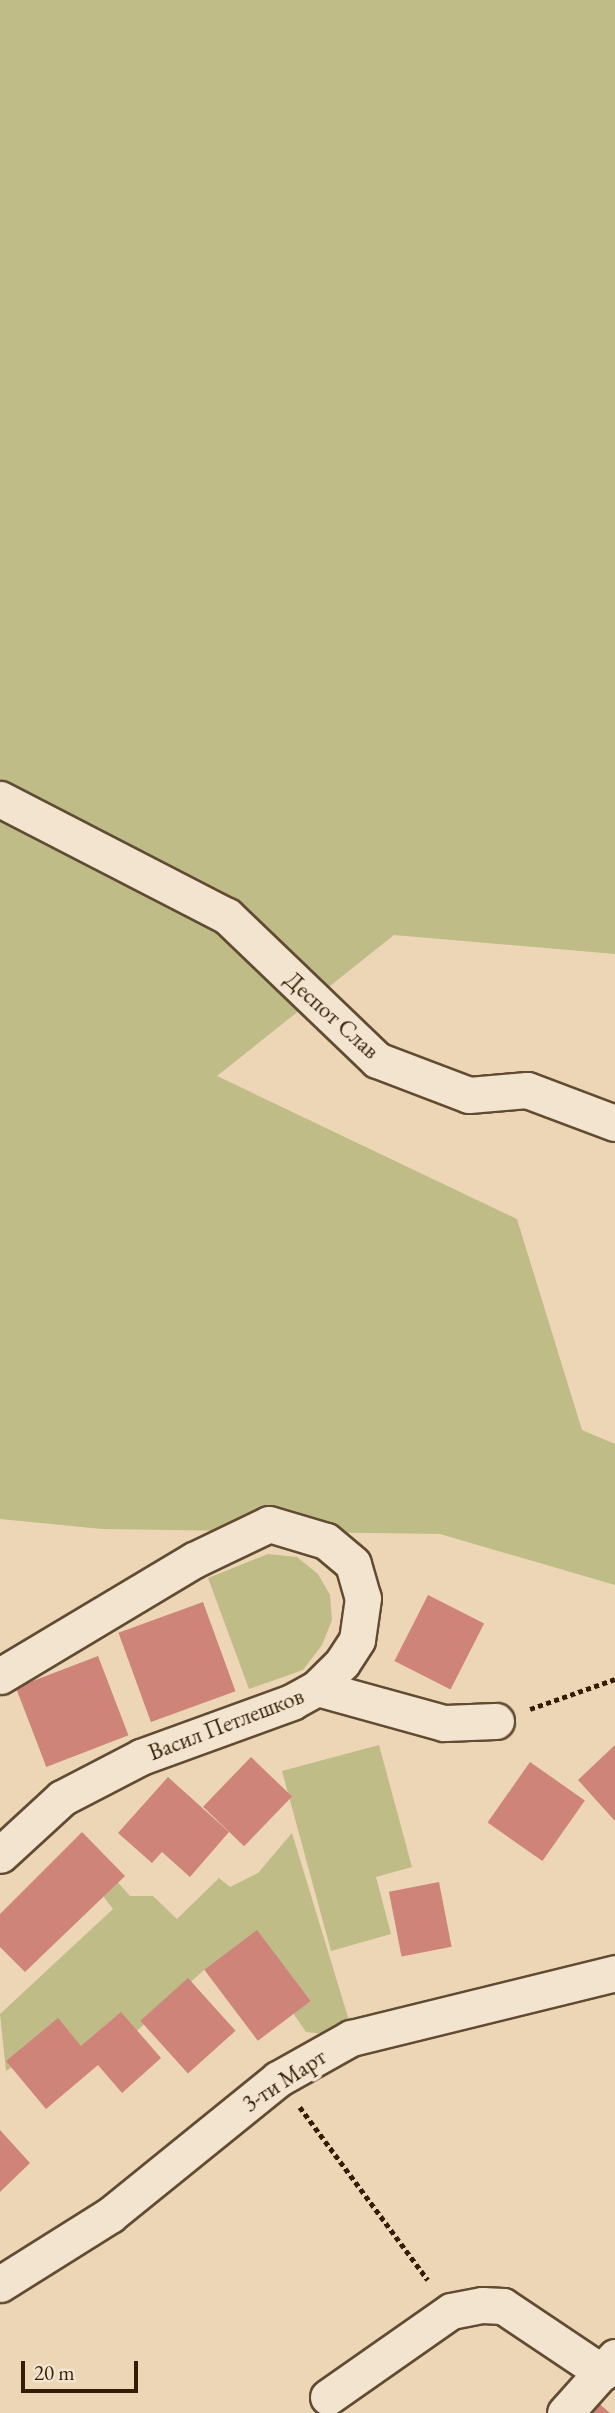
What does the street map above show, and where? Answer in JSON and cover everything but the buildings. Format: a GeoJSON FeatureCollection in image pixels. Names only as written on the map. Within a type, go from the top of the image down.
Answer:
{"type":"FeatureCollection","features":[{"type":"Feature","properties":{"kind":"street","name":"Деспот Слав"},"geometry":{"type":"LineString","coordinates":[[0,799],[227,916],[377,1060],[469,1095],[527,1090],[615,1123]]}},
{"type":"Feature","properties":{"kind":"street","name":"Васил Петлешков"},"geometry":{"type":"LineString","coordinates":[[0,1676],[194,1560],[269,1524],[326,1541],[353,1564],[363,1598],[357,1640],[342,1663],[317,1688],[292,1702],[141,1757],[62,1798],[0,1855]]}},
{"type":"Feature","properties":{"kind":"street"},"geometry":{"type":"LineString","coordinates":[[317,1688],[444,1723],[496,1721]]}},
{"type":"Feature","properties":{"kind":"street","name":"3-ти Март"},"geometry":{"type":"LineString","coordinates":[[0,2284],[110,2215],[278,2078],[351,2038],[615,1973]]}},
{"type":"Feature","properties":{"kind":"street"},"geometry":{"type":"LineString","coordinates":[[328,2397],[451,2311],[503,2306],[609,2365],[565,2413]]}},
{"type":"Feature","properties":{"kind":"path"},"geometry":{"type":"LineString","coordinates":[[496,1721],[615,1679]]}},
{"type":"Feature","properties":{"kind":"path"},"geometry":{"type":"LineString","coordinates":[[278,2078],[451,2311]]}},
{"type":"Feature","properties":{"kind":"shaded area"},"geometry":{"type":"Polygon","coordinates":[[[0,0],[615,0],[615,954],[394,935],[217,1076],[517,1219],[582,1430],[615,1444],[615,1585],[440,1534],[102,1529],[0,1519],[0,0]]]}},
{"type":"Feature","properties":{"kind":"shaded area"},"geometry":{"type":"Polygon","coordinates":[[[268,1554],[297,1557],[318,1574],[330,1595],[332,1620],[322,1645],[303,1670],[249,1689],[208,1578],[268,1554]]]}},
{"type":"Feature","properties":{"kind":"shaded area"},"geometry":{"type":"Polygon","coordinates":[[[379,1745],[412,1867],[376,1877],[391,1934],[331,1951],[282,1771],[379,1745]]]}},
{"type":"Feature","properties":{"kind":"shaded area"},"geometry":{"type":"Polygon","coordinates":[[[292,1833],[354,2037],[306,2032],[246,1944],[204,1970],[118,2048],[70,2070],[39,2050],[6,2071],[0,2014],[113,1909],[87,1875],[98,1860],[130,1896],[153,1896],[177,1919],[219,1878],[230,1887],[258,1873],[292,1833]]]}}]}
